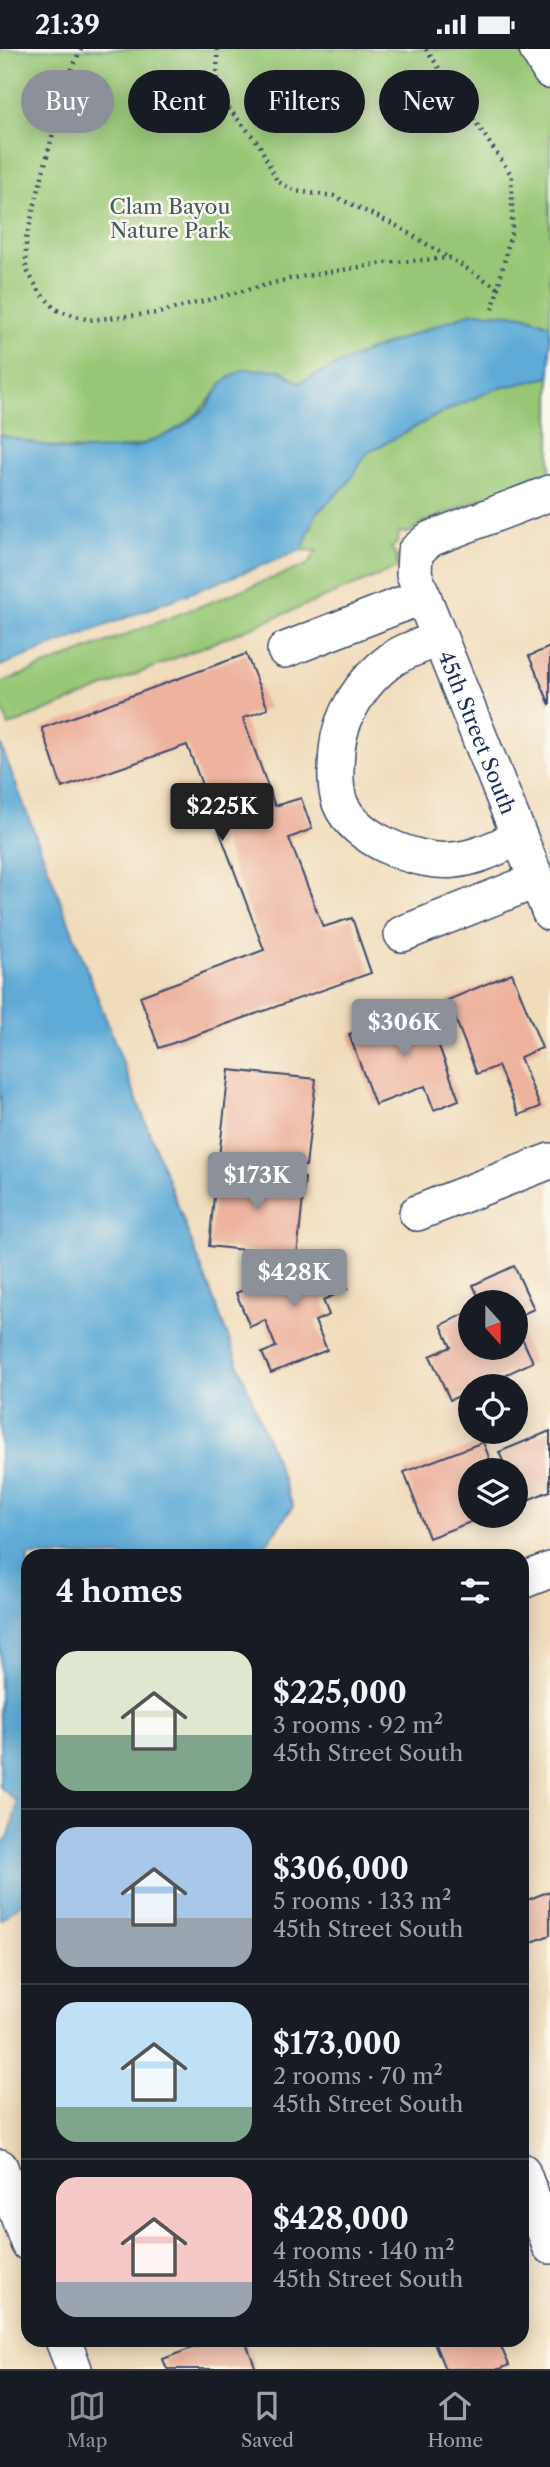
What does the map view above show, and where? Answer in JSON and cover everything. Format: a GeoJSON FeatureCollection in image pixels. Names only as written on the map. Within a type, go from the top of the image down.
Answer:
{"type":"FeatureCollection","features":[{"type":"Feature","properties":{"kind":"street"},"geometry":{"type":"LineString","coordinates":[[537,49],[550,71]]}},
{"type":"Feature","properties":{"kind":"street","name":"45th Street South"},"geometry":{"type":"LineString","coordinates":[[550,493],[430,539],[415,552],[414,574],[550,913]]}},
{"type":"Feature","properties":{"kind":"street"},"geometry":{"type":"LineString","coordinates":[[285,650],[423,596]]}},
{"type":"Feature","properties":{"kind":"street"},"geometry":{"type":"LineString","coordinates":[[440,639],[390,661],[353,702],[342,721],[338,743],[336,785],[340,802],[360,830],[381,843],[407,853],[450,861],[492,850],[519,837]]}},
{"type":"Feature","properties":{"kind":"street"},"geometry":{"type":"LineString","coordinates":[[402,934],[537,880]]}},
{"type":"Feature","properties":{"kind":"street"},"geometry":{"type":"LineString","coordinates":[[418,1213],[550,1161]]}},
{"type":"Feature","properties":{"kind":"street"},"geometry":{"type":"LineString","coordinates":[[0,2167],[21,2224]]}},
{"type":"Feature","properties":{"kind":"street"},"geometry":{"type":"LineString","coordinates":[[529,2190],[550,2246]]}},
{"type":"Feature","properties":{"kind":"street"},"geometry":{"type":"LineString","coordinates":[[66,2347],[74,2369]]}},
{"type":"Feature","properties":{"kind":"path"},"geometry":{"type":"LineString","coordinates":[[81,49],[66,82],[26,239],[26,269],[41,294],[57,310],[89,320],[158,313],[289,279],[384,263],[450,258]]}},
{"type":"Feature","properties":{"kind":"path"},"geometry":{"type":"LineString","coordinates":[[217,49],[218,96],[259,144],[277,181],[295,191],[334,196],[399,227],[498,288]]}},
{"type":"Feature","properties":{"kind":"path"},"geometry":{"type":"LineString","coordinates":[[426,49],[512,176],[512,229],[492,313]]}},
{"type":"Feature","properties":{"kind":"green space","name":"Clam Bayou Nature Park"},"geometry":{"type":"Polygon","coordinates":[[[0,49],[550,49],[550,325],[524,315],[473,312],[366,352],[299,383],[281,370],[223,382],[201,409],[177,429],[151,441],[123,448],[63,448],[0,435],[0,49]]]}},
{"type":"Feature","properties":{"kind":"green space"},"geometry":{"type":"Polygon","coordinates":[[[550,377],[550,473],[422,523],[409,533],[399,532],[398,542],[391,548],[397,557],[397,568],[9,726],[0,703],[0,683],[307,565],[317,551],[302,550],[316,514],[348,483],[366,453],[441,413],[495,389],[550,377]]]}},
{"type":"Feature","properties":{"kind":"water"},"geometry":{"type":"Polygon","coordinates":[[[473,312],[524,315],[550,325],[550,377],[495,389],[441,413],[367,453],[348,483],[316,514],[302,550],[0,666],[0,435],[68,451],[134,448],[179,429],[206,408],[223,382],[244,369],[281,370],[299,383],[366,352],[473,312]]]}},
{"type":"Feature","properties":{"kind":"water"},"geometry":{"type":"Polygon","coordinates":[[[0,743],[293,1506],[263,1549],[21,1549],[21,1903],[0,1920],[0,1845],[9,1837],[18,1802],[0,1787],[0,743]]]}},
{"type":"Feature","properties":{"kind":"building"},"geometry":{"type":"Polygon","coordinates":[[[550,647],[550,705],[529,656],[550,647]]]}},
{"type":"Feature","properties":{"kind":"building"},"geometry":{"type":"Polygon","coordinates":[[[246,654],[268,709],[243,718],[275,806],[301,798],[312,829],[289,838],[323,927],[352,918],[371,973],[159,1048],[140,996],[264,950],[187,745],[62,788],[42,728],[246,654]]]}},
{"type":"Feature","properties":{"kind":"building"},"geometry":{"type":"Polygon","coordinates":[[[512,973],[542,1048],[520,1057],[540,1107],[519,1115],[498,1066],[477,1074],[448,1000],[512,973]]]}},
{"type":"Feature","properties":{"kind":"building"},"geometry":{"type":"Polygon","coordinates":[[[424,1006],[459,1100],[434,1110],[425,1086],[375,1105],[349,1034],[424,1006]]]}},
{"type":"Feature","properties":{"kind":"building"},"geometry":{"type":"Polygon","coordinates":[[[229,1070],[316,1079],[306,1166],[219,1157],[229,1070]]]}},
{"type":"Feature","properties":{"kind":"building"},"geometry":{"type":"Polygon","coordinates":[[[217,1168],[305,1178],[297,1256],[209,1246],[217,1168]]]}},
{"type":"Feature","properties":{"kind":"building"},"geometry":{"type":"Polygon","coordinates":[[[333,1251],[348,1289],[323,1300],[329,1315],[315,1321],[327,1350],[271,1373],[262,1353],[276,1347],[265,1320],[250,1327],[236,1293],[333,1251]]]}},
{"type":"Feature","properties":{"kind":"building"},"geometry":{"type":"Polygon","coordinates":[[[514,1266],[525,1290],[475,1290],[473,1285],[514,1266]]]}},
{"type":"Feature","properties":{"kind":"building"},"geometry":{"type":"Polygon","coordinates":[[[528,1296],[534,1309],[528,1312],[528,1296]]]}},
{"type":"Feature","properties":{"kind":"building"},"geometry":{"type":"Polygon","coordinates":[[[458,1317],[458,1360],[528,1360],[528,1351],[533,1362],[507,1374],[458,1374],[458,1397],[450,1400],[430,1356],[451,1347],[441,1325],[458,1317]]]}},
{"type":"Feature","properties":{"kind":"building"},"geometry":{"type":"Polygon","coordinates":[[[550,1431],[550,1491],[528,1500],[528,1458],[502,1458],[499,1452],[518,1444],[528,1444],[528,1440],[550,1431]]]}},
{"type":"Feature","properties":{"kind":"building"},"geometry":{"type":"Polygon","coordinates":[[[478,1444],[484,1444],[489,1458],[458,1458],[458,1527],[429,1538],[404,1472],[478,1444]]]}},
{"type":"Feature","properties":{"kind":"building"},"geometry":{"type":"Polygon","coordinates":[[[550,1891],[550,1935],[529,1943],[529,1899],[550,1891]]]}},
{"type":"Feature","properties":{"kind":"building"},"geometry":{"type":"Polygon","coordinates":[[[195,2347],[248,2347],[256,2369],[167,2369],[163,2359],[195,2347]]]}},
{"type":"Feature","properties":{"kind":"building"},"geometry":{"type":"Polygon","coordinates":[[[436,2347],[501,2347],[509,2365],[500,2369],[445,2369],[436,2347]]]}}]}
